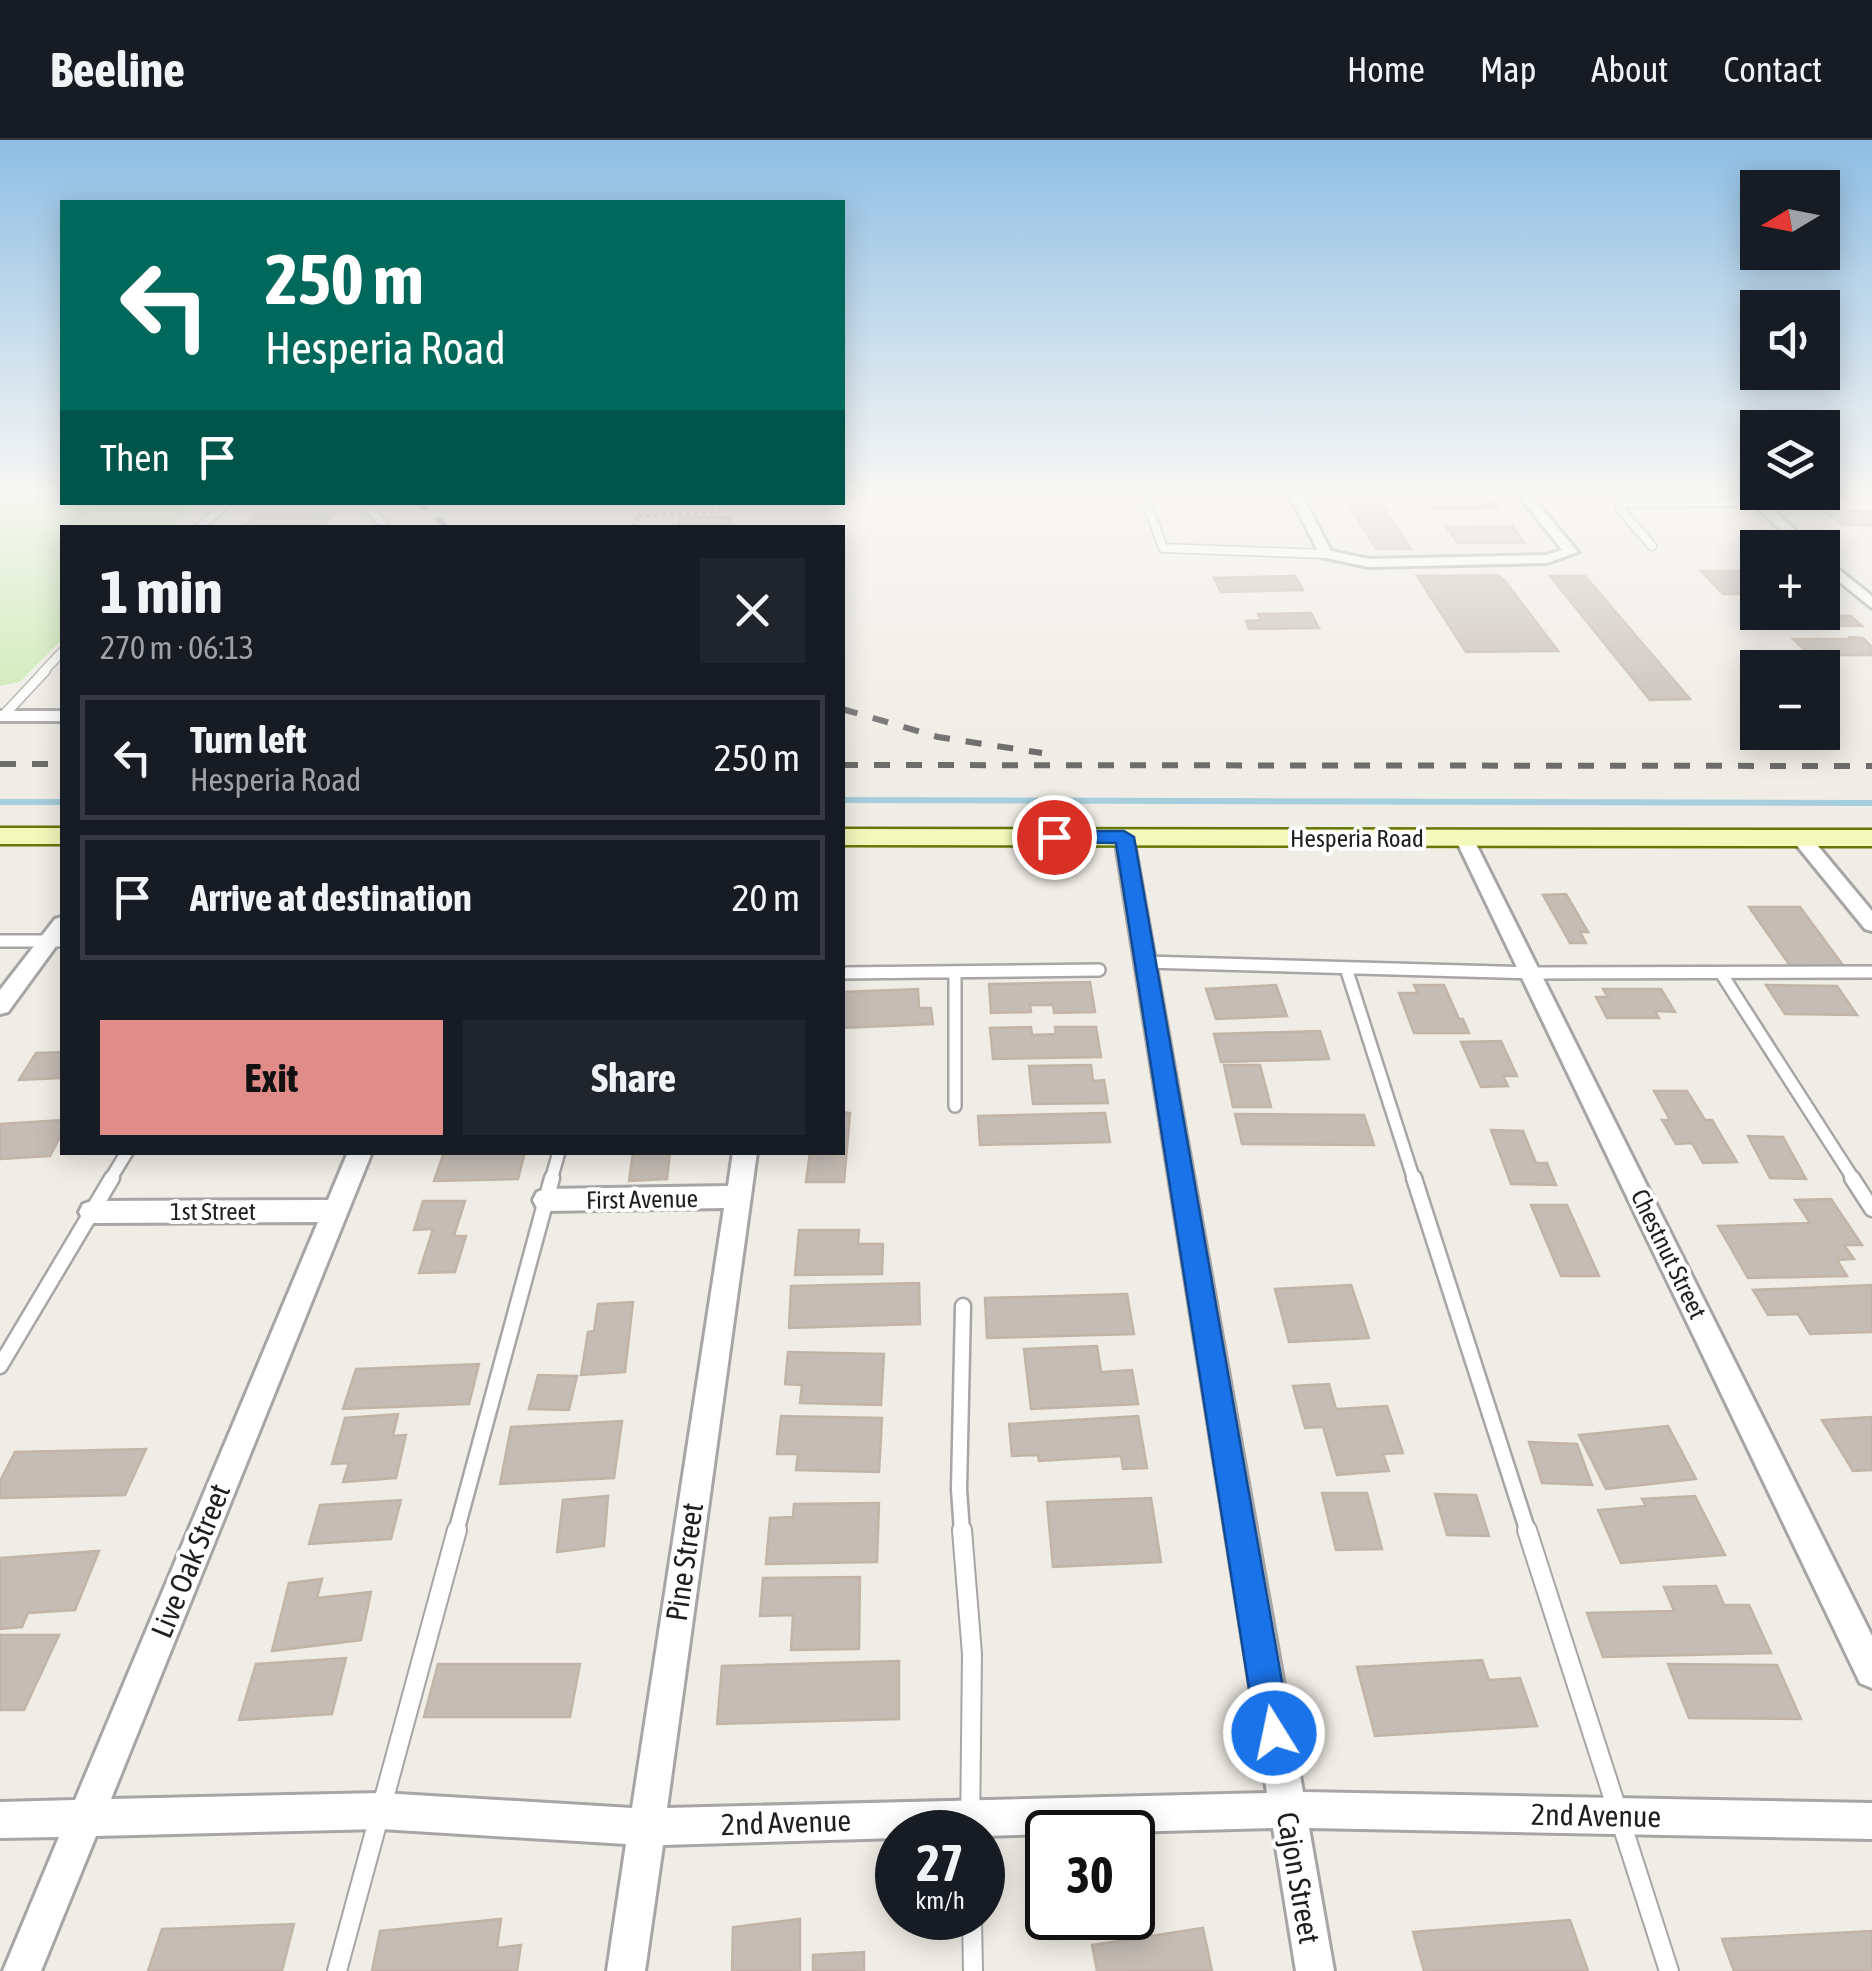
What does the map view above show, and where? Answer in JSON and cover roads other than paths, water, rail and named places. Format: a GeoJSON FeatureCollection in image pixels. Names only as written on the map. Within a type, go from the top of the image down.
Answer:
{"type":"FeatureCollection","features":[{"type":"Feature","properties":{"kind":"main road"},"geometry":{"type":"LineString","coordinates":[[0,836],[60,836]]}},
{"type":"Feature","properties":{"kind":"main road","name":"Hesperia Road"},"geometry":{"type":"LineString","coordinates":[[845,837],[1872,838]]}},
{"type":"Feature","properties":{"kind":"street"},"geometry":{"type":"LineString","coordinates":[[1842,577],[1872,604]]}},
{"type":"Feature","properties":{"kind":"street"},"geometry":{"type":"LineString","coordinates":[[1,716],[60,716]]}},
{"type":"Feature","properties":{"kind":"street","name":"Cajon Street"},"geometry":{"type":"LineString","coordinates":[[1124,837],[1314,1971]]}},
{"type":"Feature","properties":{"kind":"street","name":"Chestnut Street"},"geometry":{"type":"LineString","coordinates":[[1464,838],[1872,1671]]}},
{"type":"Feature","properties":{"kind":"street"},"geometry":{"type":"LineString","coordinates":[[1802,838],[1872,924]]}},
{"type":"Feature","properties":{"kind":"street"},"geometry":{"type":"LineString","coordinates":[[0,1006],[58,935]]}},
{"type":"Feature","properties":{"kind":"street","name":"Live Oak Street"},"geometry":{"type":"LineString","coordinates":[[22,1971],[359,1155]]}},
{"type":"Feature","properties":{"kind":"street","name":"Pine Street"},"geometry":{"type":"LineString","coordinates":[[626,1971],[745,1155]]}},
{"type":"Feature","properties":{"kind":"street","name":"First Avenue"},"geometry":{"type":"LineString","coordinates":[[546,1200],[738,1197]]}},
{"type":"Feature","properties":{"kind":"street","name":"1st Street"},"geometry":{"type":"LineString","coordinates":[[92,1212],[335,1211]]}},
{"type":"Feature","properties":{"kind":"street","name":"2nd Avenue"},"geometry":{"type":"LineString","coordinates":[[1005,1823],[1287,1810],[1872,1822]]}},
{"type":"Feature","properties":{"kind":"street","name":"2nd Avenue"},"geometry":{"type":"LineString","coordinates":[[0,1820],[381,1811],[647,1827],[875,1826]]}},
{"type":"Feature","properties":{"kind":"lane"},"geometry":{"type":"LineString","coordinates":[[1,716],[60,654]]}},
{"type":"Feature","properties":{"kind":"lane"},"geometry":{"type":"LineString","coordinates":[[0,941],[58,935]]}},
{"type":"Feature","properties":{"kind":"lane"},"geometry":{"type":"LineString","coordinates":[[1144,962],[1532,974],[1872,972]]}},
{"type":"Feature","properties":{"kind":"lane"},"geometry":{"type":"LineString","coordinates":[[1346,968],[1670,1971]]}},
{"type":"Feature","properties":{"kind":"lane"},"geometry":{"type":"LineString","coordinates":[[845,973],[1100,970]]}},
{"type":"Feature","properties":{"kind":"lane"},"geometry":{"type":"LineString","coordinates":[[1721,973],[1872,1209]]}},
{"type":"Feature","properties":{"kind":"lane"},"geometry":{"type":"LineString","coordinates":[[955,974],[956,1106]]}},
{"type":"Feature","properties":{"kind":"lane"},"geometry":{"type":"LineString","coordinates":[[0,1366],[125,1155]]}},
{"type":"Feature","properties":{"kind":"lane"},"geometry":{"type":"LineString","coordinates":[[337,1971],[558,1155]]}},
{"type":"Feature","properties":{"kind":"lane"},"geometry":{"type":"LineString","coordinates":[[963,1306],[959,1489],[972,1654],[970,1810]]}},
{"type":"Feature","properties":{"kind":"lane"},"geometry":{"type":"LineString","coordinates":[[972,1940],[973,1971]]}},
{"type":"Feature","properties":{"kind":"waterway"},"geometry":{"type":"LineString","coordinates":[[845,800],[1872,803]]}},
{"type":"Feature","properties":{"kind":"waterway"},"geometry":{"type":"LineString","coordinates":[[0,802],[60,802]]}},
{"type":"Feature","properties":{"kind":"railway"},"geometry":{"type":"LineString","coordinates":[[845,710],[938,737],[1042,753]]}},
{"type":"Feature","properties":{"kind":"railway"},"geometry":{"type":"LineString","coordinates":[[0,764],[60,764]]}},
{"type":"Feature","properties":{"kind":"railway"},"geometry":{"type":"LineString","coordinates":[[845,765],[1872,766]]}}]}
